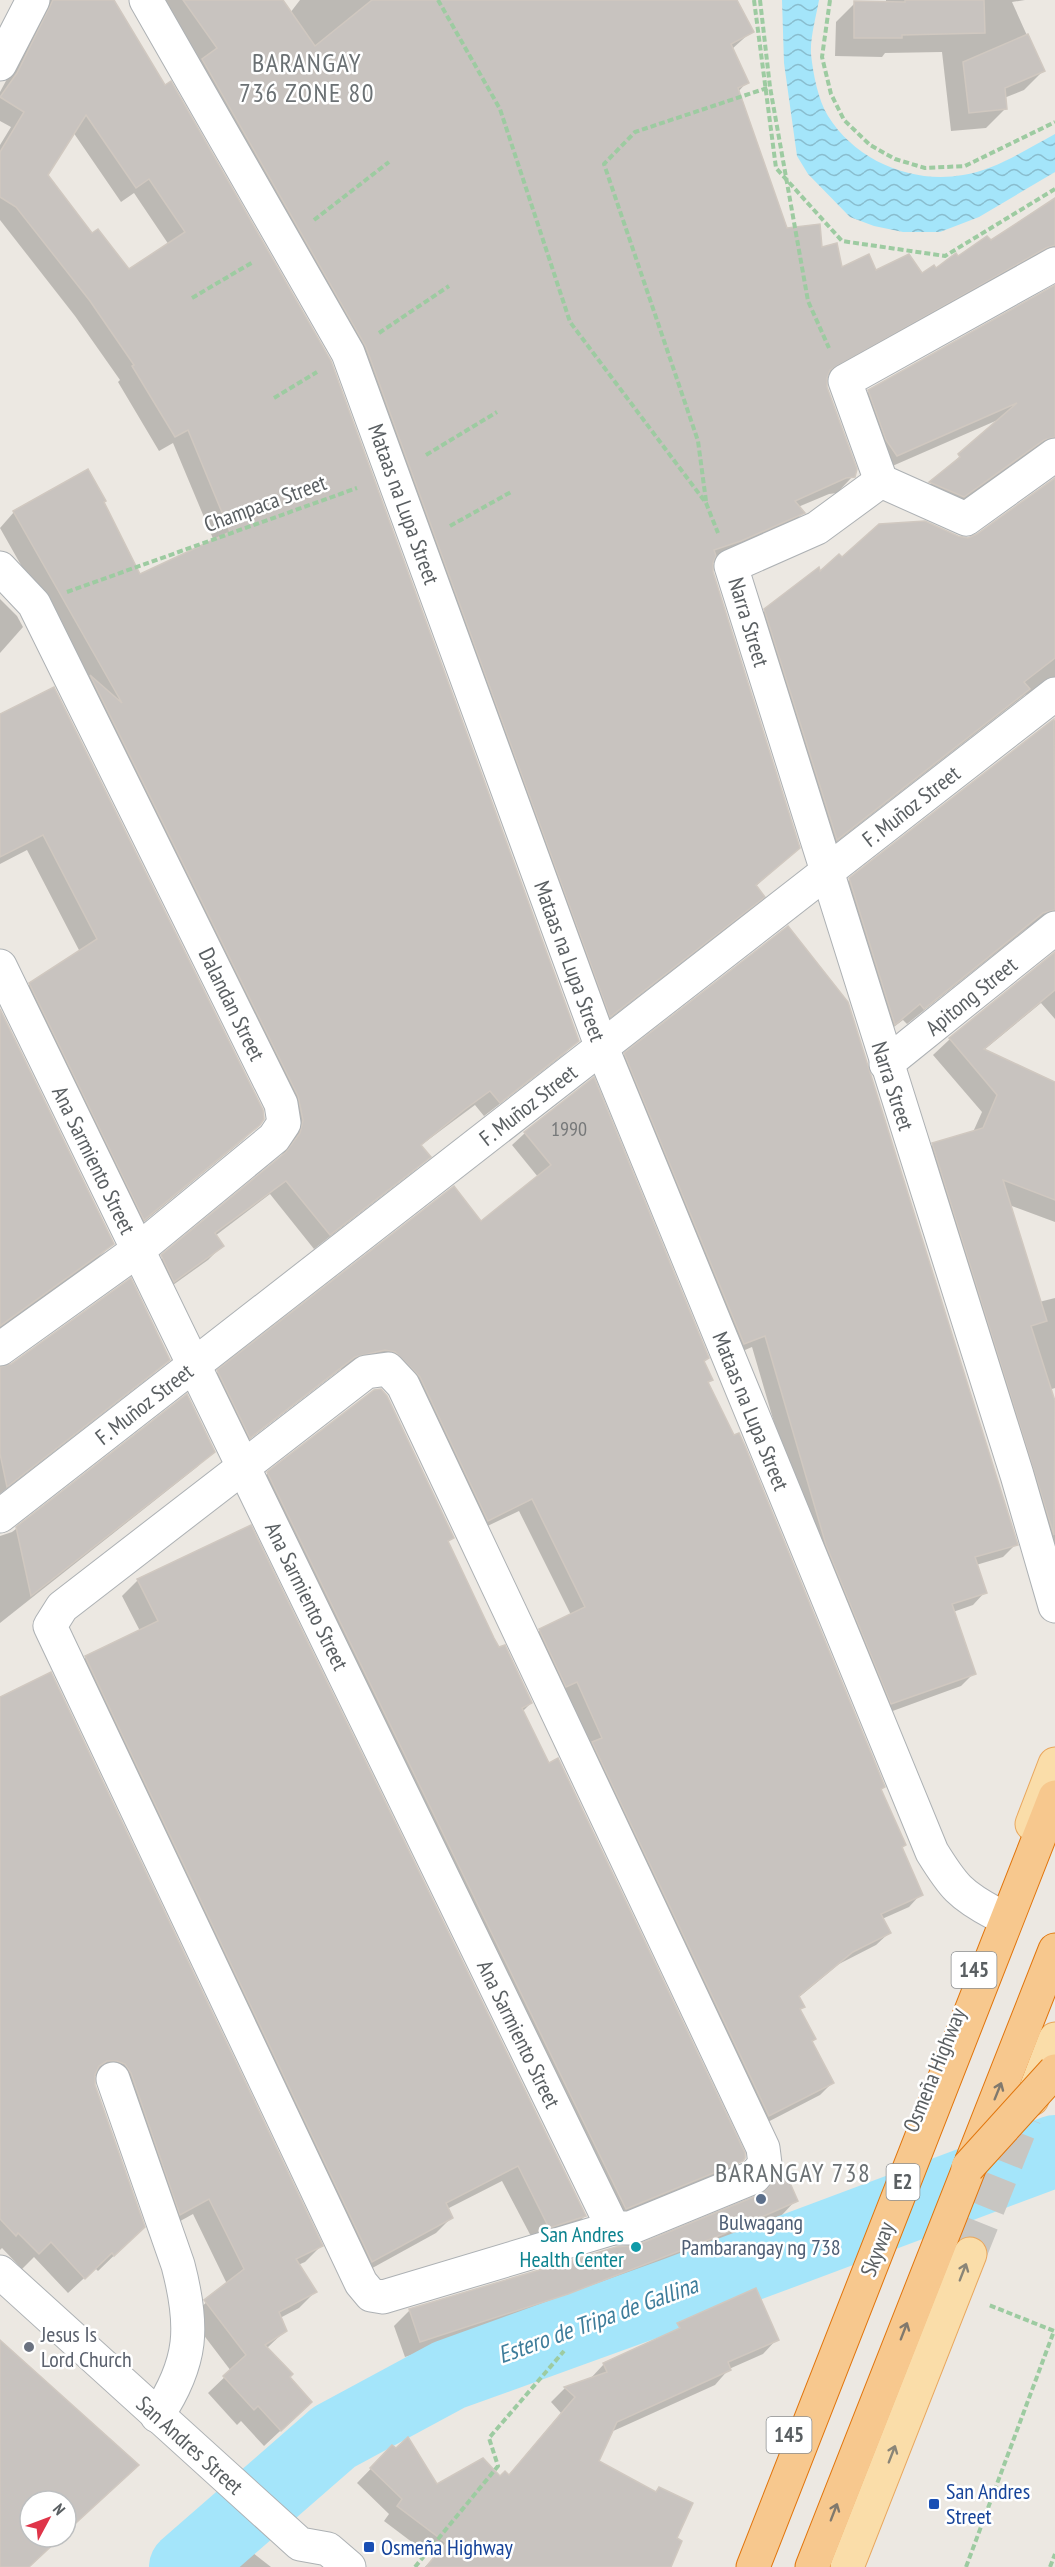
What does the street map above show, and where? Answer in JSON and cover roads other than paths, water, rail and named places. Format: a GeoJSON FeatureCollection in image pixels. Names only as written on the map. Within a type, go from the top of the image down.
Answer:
{"type":"FeatureCollection","features":[{"type":"Feature","properties":{"kind":"highway","name":"Skyway"},"geometry":{"type":"LineString","coordinates":[[753,2567],[1055,1797]]}},
{"type":"Feature","properties":{"kind":"highway","name":"E2"},"geometry":{"type":"LineString","coordinates":[[812,2567],[1055,1950]]}},
{"type":"Feature","properties":{"kind":"highway"},"geometry":{"type":"LineString","coordinates":[[968,2167],[1055,2071]]}},
{"type":"Feature","properties":{"kind":"main road","name":"Osmeña Highway"},"geometry":{"type":"LineString","coordinates":[[892,2176],[1055,1764]]}},
{"type":"Feature","properties":{"kind":"main road"},"geometry":{"type":"LineString","coordinates":[[1024,2117],[1055,2039]]}},
{"type":"Feature","properties":{"kind":"main road"},"geometry":{"type":"LineString","coordinates":[[847,2567],[970,2254]]}},
{"type":"Feature","properties":{"kind":"main road","name":"145"},"geometry":{"type":"LineString","coordinates":[[738,2567],[840,2302]]}},
{"type":"Feature","properties":{"kind":"street"},"geometry":{"type":"LineString","coordinates":[[0,64],[33,0]]}},
{"type":"Feature","properties":{"kind":"street","name":"Mataas na Lupa Street"},"geometry":{"type":"LineString","coordinates":[[146,0],[348,353],[602,1047],[932,1852],[954,1887],[977,1904],[996,1914]]}},
{"type":"Feature","properties":{"kind":"street"},"geometry":{"type":"LineString","coordinates":[[1055,264],[845,381],[881,481],[966,519],[1055,455]]}},
{"type":"Feature","properties":{"kind":"street","name":"Narra Street"},"geometry":{"type":"LineString","coordinates":[[881,481],[817,528],[731,566],[1017,1475],[1055,1606]]}},
{"type":"Feature","properties":{"kind":"street","name":"Dalandan Street"},"geometry":{"type":"LineString","coordinates":[[0,568],[34,604],[281,1104],[284,1123],[274,1138],[138,1250],[0,1349]]}},
{"type":"Feature","properties":{"kind":"street","name":"F. Muñoz Street"},"geometry":{"type":"LineString","coordinates":[[0,1516],[1055,694]]}},
{"type":"Feature","properties":{"kind":"street","name":"Apitong Street"},"geometry":{"type":"LineString","coordinates":[[886,1064],[1055,928]]}},
{"type":"Feature","properties":{"kind":"street","name":"Ana Sarmiento Street"},"geometry":{"type":"LineString","coordinates":[[0,966],[613,2228]]}},
{"type":"Feature","properties":{"kind":"street"},"geometry":{"type":"LineString","coordinates":[[388,1369],[404,1384],[763,2148],[765,2164],[754,2177],[630,2228],[613,2228],[382,2297],[371,2295],[361,2283],[50,1626],[62,1607],[366,1372],[388,1369]]}},
{"type":"Feature","properties":{"kind":"street"},"geometry":{"type":"LineString","coordinates":[[113,2079],[178,2265],[186,2295],[189,2332],[183,2367],[170,2396],[157,2416]]}},
{"type":"Feature","properties":{"kind":"street","name":"San Andres Street"},"geometry":{"type":"LineString","coordinates":[[0,2272],[237,2488],[296,2547],[328,2549],[349,2567]]}},
{"type":"Feature","properties":{"kind":"water"},"geometry":{"type":"Polygon","coordinates":[[[782,0],[819,0],[812,34],[811,54],[824,110],[840,132],[870,157],[887,166],[924,176],[963,175],[999,164],[1055,134],[1055,172],[979,217],[940,232],[903,232],[874,226],[850,217],[808,174],[797,156],[784,63],[782,0]]]}},
{"type":"Feature","properties":{"kind":"waterway","name":"Estero de Tripa de Gallina"},"geometry":{"type":"LineString","coordinates":[[185,2567],[334,2437],[449,2375],[1055,2151]]}},
{"type":"Feature","properties":{"kind":"tunnel"},"geometry":{"type":"LineString","coordinates":[[970,2254],[1025,2117]]}},
{"type":"Feature","properties":{"kind":"place","name":"Bulwagang Pambarangay ng 738"},"geometry":{"type":"Point","coordinates":[761,2199]}},
{"type":"Feature","properties":{"kind":"place","name":"San Andres Health Center"},"geometry":{"type":"Point","coordinates":[636,2247]}},
{"type":"Feature","properties":{"kind":"place","name":"Jesus Is Lord Church"},"geometry":{"type":"Point","coordinates":[29,2347]}},
{"type":"Feature","properties":{"kind":"place","name":"San Andres Street"},"geometry":{"type":"Point","coordinates":[934,2504]}},
{"type":"Feature","properties":{"kind":"place","name":"Osmeña Highway"},"geometry":{"type":"Point","coordinates":[369,2547]}},
{"type":"Feature","properties":{"kind":"district","name":"BARANGAY 736 ZONE 80"},"geometry":{"type":"Point","coordinates":[307,78]}},
{"type":"Feature","properties":{"kind":"district","name":"BARANGAY 738"},"geometry":{"type":"Point","coordinates":[793,2173]}}]}
